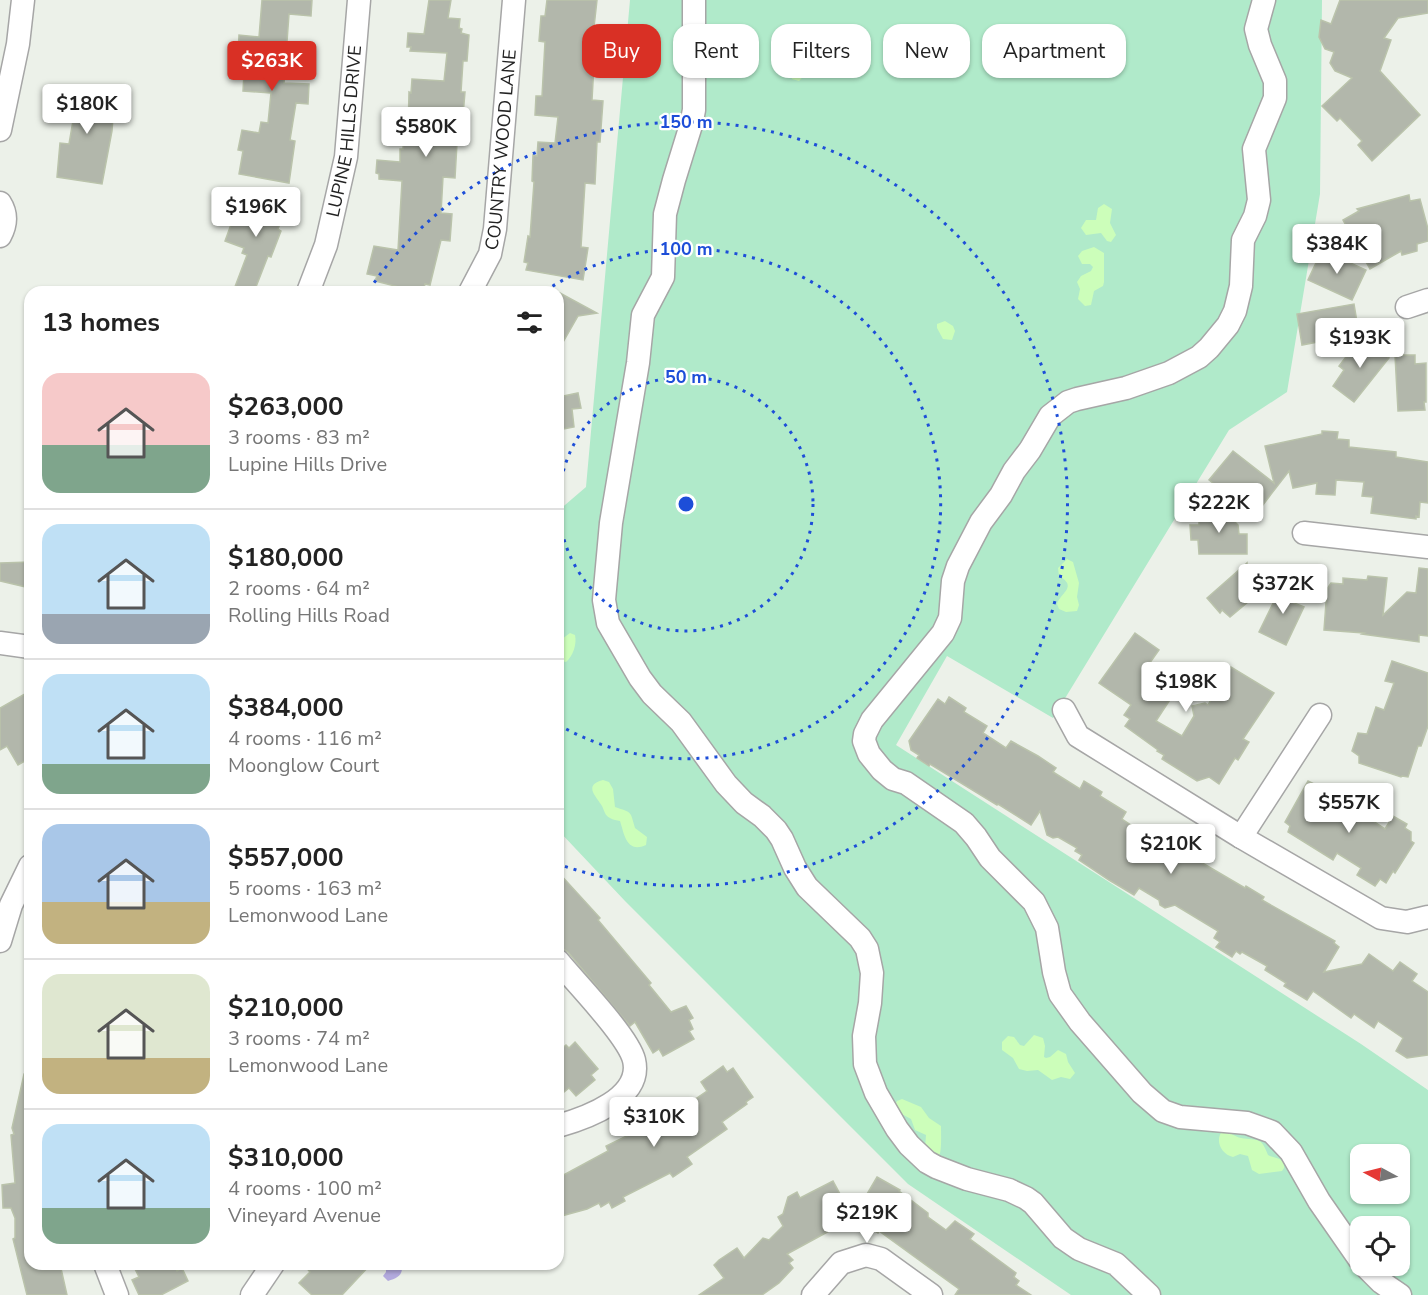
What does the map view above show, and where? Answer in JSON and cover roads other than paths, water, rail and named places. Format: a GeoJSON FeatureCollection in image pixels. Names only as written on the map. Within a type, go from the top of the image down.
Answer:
{"type":"FeatureCollection","features":[{"type":"Feature","properties":{"kind":"street"},"geometry":{"type":"LineString","coordinates":[[0,130],[18,44],[23,0]]}},
{"type":"Feature","properties":{"kind":"street","name":"LUPINE HILLS DRIVE"},"geometry":{"type":"LineString","coordinates":[[310,286],[326,244],[346,157],[359,0]]}},
{"type":"Feature","properties":{"kind":"street","name":"COUNTRY WOOD LANE"},"geometry":{"type":"LineString","coordinates":[[473,286],[490,254],[495,229],[514,0]]}},
{"type":"Feature","properties":{"kind":"street"},"geometry":{"type":"LineString","coordinates":[[694,0],[692,125],[665,214],[663,277],[643,315],[638,363],[610,531],[604,600],[608,623],[652,694],[681,722],[726,784],[776,830],[807,887],[826,907],[854,930],[864,943],[872,973],[864,1036],[865,1064],[876,1093],[909,1145],[927,1162],[936,1167],[967,1179],[1009,1190],[1034,1203],[1063,1238],[1079,1248],[1116,1264],[1149,1295]]}},
{"type":"Feature","properties":{"kind":"street"},"geometry":{"type":"LineString","coordinates":[[1264,0],[1256,29],[1275,81],[1275,98],[1256,142],[1254,156],[1259,200],[1256,216],[1243,240],[1241,286],[1235,311],[1228,325],[1209,348],[1169,373],[1126,388],[1068,402],[1050,416],[1001,495],[981,522],[958,566],[953,582],[950,618],[943,633],[872,720],[864,741],[869,754],[887,775],[906,783],[964,823],[990,858],[1034,902],[1047,928],[1060,994],[1080,1022],[1142,1093],[1163,1111],[1179,1117],[1247,1123],[1272,1132],[1291,1152],[1319,1201],[1350,1246]]}},
{"type":"Feature","properties":{"kind":"street"},"geometry":{"type":"LineString","coordinates":[[0,203],[6,217],[0,236]]}},
{"type":"Feature","properties":{"kind":"street"},"geometry":{"type":"LineString","coordinates":[[1304,533],[1428,547]]}},
{"type":"Feature","properties":{"kind":"street"},"geometry":{"type":"LineString","coordinates":[[0,643],[24,646]]}},
{"type":"Feature","properties":{"kind":"street"},"geometry":{"type":"LineString","coordinates":[[1064,710],[1078,735],[1241,837],[1381,918],[1407,922],[1428,917]]}},
{"type":"Feature","properties":{"kind":"street"},"geometry":{"type":"LineString","coordinates":[[1241,837],[1320,715]]}},
{"type":"Feature","properties":{"kind":"street"},"geometry":{"type":"LineString","coordinates":[[0,941],[11,905],[24,878]]}},
{"type":"Feature","properties":{"kind":"street"},"geometry":{"type":"LineString","coordinates":[[564,968],[626,1041],[634,1060],[634,1075],[624,1096],[584,1118],[564,1124]]}},
{"type":"Feature","properties":{"kind":"street"},"geometry":{"type":"LineString","coordinates":[[813,1295],[841,1263],[866,1255],[880,1259],[931,1295]]}},
{"type":"Feature","properties":{"kind":"street"},"geometry":{"type":"LineString","coordinates":[[107,1270],[117,1295]]}},
{"type":"Feature","properties":{"kind":"street"},"geometry":{"type":"LineString","coordinates":[[252,1295],[269,1270]]}},
{"type":"Feature","properties":{"kind":"street"},"geometry":{"type":"LineString","coordinates":[[1374,1276],[1400,1295]]}}]}
